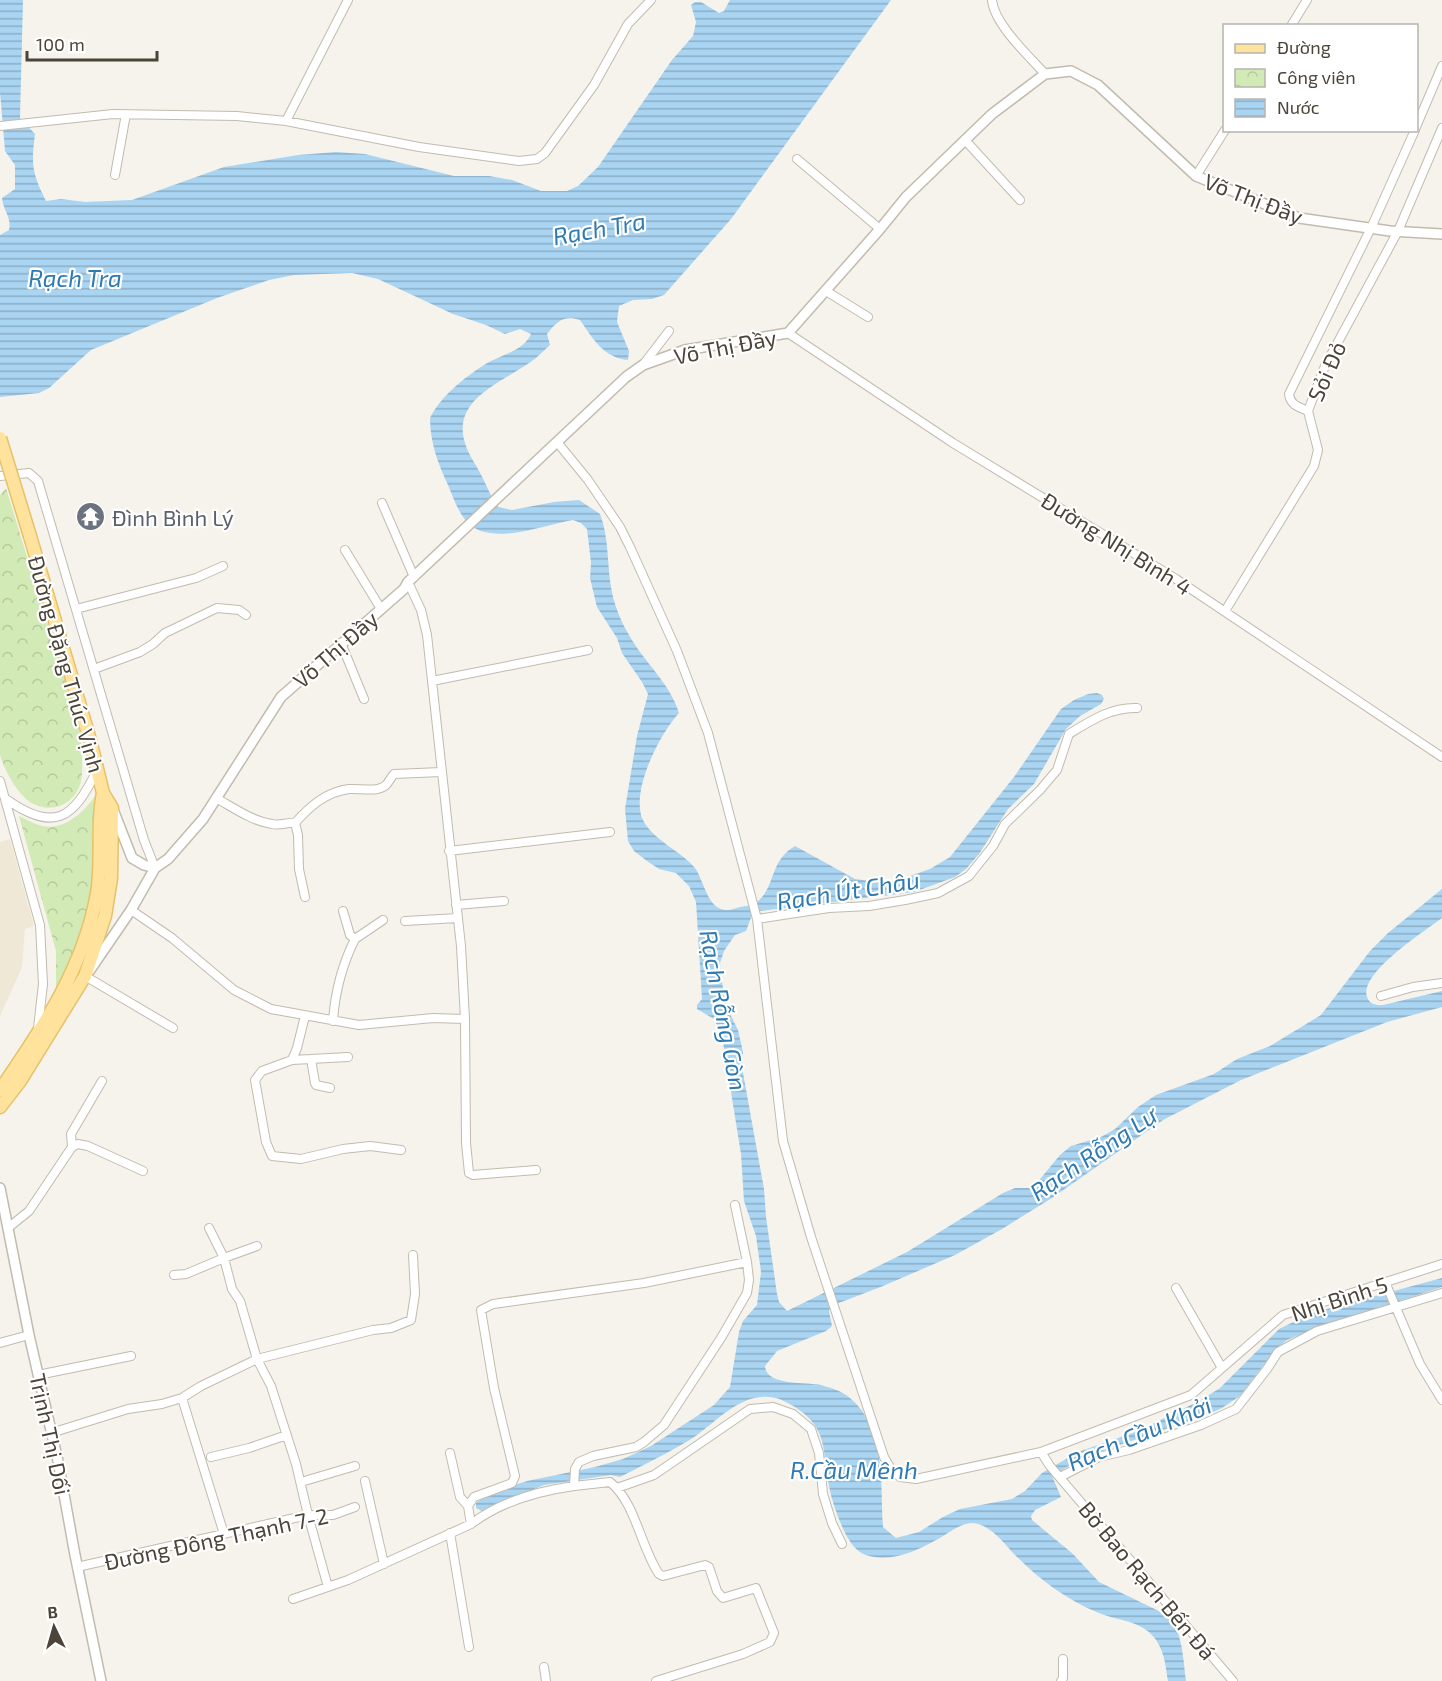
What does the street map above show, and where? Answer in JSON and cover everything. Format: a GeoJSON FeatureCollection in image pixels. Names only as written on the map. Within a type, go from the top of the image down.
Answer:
{"type":"FeatureCollection","features":[{"type":"Feature","properties":{"kind":"main road","name":"Đường Đặng Thúc Vịnh"},"geometry":{"type":"LineString","coordinates":[[0,438],[104,793],[112,808],[111,878],[105,916],[85,976],[20,1081],[0,1107]]}},
{"type":"Feature","properties":{"kind":"main road","name":"Đường Đặng Thúc Vịnh"},"geometry":{"type":"LineString","coordinates":[[0,1090],[36,1038],[67,986],[88,935],[98,892],[101,857],[99,810],[104,793]]}},
{"type":"Feature","properties":{"kind":"street"},"geometry":{"type":"LineString","coordinates":[[286,121],[348,0]]}},
{"type":"Feature","properties":{"kind":"street"},"geometry":{"type":"LineString","coordinates":[[0,126],[126,114],[237,116],[286,121],[419,147],[519,161],[537,159],[553,143],[594,85],[628,24],[651,0]]}},
{"type":"Feature","properties":{"kind":"street"},"geometry":{"type":"LineString","coordinates":[[992,0],[995,13],[1019,46],[1046,74]]}},
{"type":"Feature","properties":{"kind":"street"},"geometry":{"type":"LineString","coordinates":[[1292,24],[1307,0]]}},
{"type":"Feature","properties":{"kind":"street"},"geometry":{"type":"LineString","coordinates":[[1418,124],[1442,66]]}},
{"type":"Feature","properties":{"kind":"street","name":"Võ Thị Đầy"},"geometry":{"type":"LineString","coordinates":[[85,976],[131,910],[156,867],[168,860],[202,819],[280,697],[404,589],[626,377],[643,365],[686,350],[788,333],[880,229],[906,196],[992,114],[1046,74],[1071,71],[1098,84],[1196,176],[1299,218],[1394,231]]}},
{"type":"Feature","properties":{"kind":"street"},"geometry":{"type":"LineString","coordinates":[[115,175],[126,114]]}},
{"type":"Feature","properties":{"kind":"street","name":"Sỏi Đỏ"},"geometry":{"type":"LineString","coordinates":[[1225,611],[1314,466],[1318,450],[1308,411],[1325,366],[1394,231],[1442,128]]}},
{"type":"Feature","properties":{"kind":"street"},"geometry":{"type":"LineString","coordinates":[[1196,176],[1224,132]]}},
{"type":"Feature","properties":{"kind":"street"},"geometry":{"type":"LineString","coordinates":[[1308,411],[1292,404],[1289,394],[1373,229],[1415,132]]}},
{"type":"Feature","properties":{"kind":"street"},"geometry":{"type":"LineString","coordinates":[[965,140],[1020,200]]}},
{"type":"Feature","properties":{"kind":"street"},"geometry":{"type":"LineString","coordinates":[[797,159],[880,229]]}},
{"type":"Feature","properties":{"kind":"street"},"geometry":{"type":"LineString","coordinates":[[1394,231],[1442,234]]}},
{"type":"Feature","properties":{"kind":"street"},"geometry":{"type":"LineString","coordinates":[[826,291],[868,317]]}},
{"type":"Feature","properties":{"kind":"street"},"geometry":{"type":"LineString","coordinates":[[643,365],[669,331]]}},
{"type":"Feature","properties":{"kind":"street","name":"Đường Nhị Bình 4"},"geometry":{"type":"LineString","coordinates":[[788,333],[953,443],[1159,568],[1442,757]]}},
{"type":"Feature","properties":{"kind":"street"},"geometry":{"type":"LineString","coordinates":[[557,442],[588,480],[620,527],[677,651],[708,733],[757,916],[869,906],[938,893],[969,876],[993,846],[1005,824],[1057,770],[1069,734],[1096,718],[1122,708],[1137,708]]}},
{"type":"Feature","properties":{"kind":"street"},"geometry":{"type":"LineString","coordinates":[[0,476],[29,473],[38,481],[144,840],[156,867]]}},
{"type":"Feature","properties":{"kind":"street"},"geometry":{"type":"LineString","coordinates":[[382,503],[411,580],[427,635],[458,918],[465,1019],[466,1143],[469,1173],[473,1175],[536,1170]]}},
{"type":"Feature","properties":{"kind":"street"},"geometry":{"type":"LineString","coordinates":[[345,550],[381,609]]}},
{"type":"Feature","properties":{"kind":"street"},"geometry":{"type":"LineString","coordinates":[[76,609],[196,578],[223,566]]}},
{"type":"Feature","properties":{"kind":"street"},"geometry":{"type":"LineString","coordinates":[[94,669],[140,652],[165,633],[217,608],[239,610],[246,615]]}},
{"type":"Feature","properties":{"kind":"street"},"geometry":{"type":"LineString","coordinates":[[340,643],[364,699]]}},
{"type":"Feature","properties":{"kind":"street"},"geometry":{"type":"LineString","coordinates":[[432,681],[588,650]]}},
{"type":"Feature","properties":{"kind":"street"},"geometry":{"type":"LineString","coordinates":[[6,799],[38,818],[51,818],[76,807],[98,769]]}},
{"type":"Feature","properties":{"kind":"street"},"geometry":{"type":"LineString","coordinates":[[295,823],[318,801],[335,793],[385,786],[394,774],[441,772]]}},
{"type":"Feature","properties":{"kind":"street"},"geometry":{"type":"LineString","coordinates":[[0,781],[40,925],[43,984],[36,1038]]}},
{"type":"Feature","properties":{"kind":"street"},"geometry":{"type":"LineString","coordinates":[[216,798],[262,823],[276,825],[295,823]]}},
{"type":"Feature","properties":{"kind":"street"},"geometry":{"type":"LineString","coordinates":[[112,808],[132,858],[144,865],[156,867]]}},
{"type":"Feature","properties":{"kind":"street"},"geometry":{"type":"LineString","coordinates":[[295,823],[298,835],[299,869],[305,897]]}},
{"type":"Feature","properties":{"kind":"street"},"geometry":{"type":"LineString","coordinates":[[450,851],[610,832]]}},
{"type":"Feature","properties":{"kind":"street"},"geometry":{"type":"LineString","coordinates":[[456,905],[504,901]]}},
{"type":"Feature","properties":{"kind":"street"},"geometry":{"type":"LineString","coordinates":[[131,910],[172,938],[234,990],[272,1009],[359,1025],[433,1018],[465,1019]]}},
{"type":"Feature","properties":{"kind":"street"},"geometry":{"type":"LineString","coordinates":[[343,911],[350,935],[355,939]]}},
{"type":"Feature","properties":{"kind":"street","name":"Nhị Bình 5"},"geometry":{"type":"LineString","coordinates":[[757,916],[783,1141],[828,1289],[884,1457],[891,1469],[900,1477],[916,1479],[1041,1452],[1191,1395],[1284,1315],[1386,1285],[1442,1264]]}},
{"type":"Feature","properties":{"kind":"street"},"geometry":{"type":"LineString","coordinates":[[405,921],[458,918]]}},
{"type":"Feature","properties":{"kind":"street"},"geometry":{"type":"LineString","coordinates":[[333,1021],[335,997],[346,958],[355,939],[383,920]]}},
{"type":"Feature","properties":{"kind":"street"},"geometry":{"type":"LineString","coordinates":[[85,976],[173,1028]]}},
{"type":"Feature","properties":{"kind":"street"},"geometry":{"type":"LineString","coordinates":[[1381,996],[1442,982]]}},
{"type":"Feature","properties":{"kind":"street"},"geometry":{"type":"LineString","coordinates":[[292,1060],[305,1016]]}},
{"type":"Feature","properties":{"kind":"street"},"geometry":{"type":"LineString","coordinates":[[348,1057],[292,1060],[262,1071],[255,1080],[266,1142],[272,1156],[301,1159],[343,1149],[370,1146],[401,1150]]}},
{"type":"Feature","properties":{"kind":"street"},"geometry":{"type":"LineString","coordinates":[[311,1059],[316,1085],[330,1088]]}},
{"type":"Feature","properties":{"kind":"street"},"geometry":{"type":"LineString","coordinates":[[72,1147],[71,1134],[102,1081]]}},
{"type":"Feature","properties":{"kind":"street"},"geometry":{"type":"LineString","coordinates":[[8,1228],[29,1211],[72,1147],[78,1144],[88,1146],[143,1171]]}},
{"type":"Feature","properties":{"kind":"street","name":"Trịnh Thị Dối"},"geometry":{"type":"LineString","coordinates":[[0,1188],[29,1335],[58,1461],[101,1681]]}},
{"type":"Feature","properties":{"kind":"street"},"geometry":{"type":"LineString","coordinates":[[574,1484],[575,1469],[584,1458],[636,1447],[664,1425],[721,1338],[747,1293],[749,1280],[747,1262],[735,1205]]}},
{"type":"Feature","properties":{"kind":"street"},"geometry":{"type":"LineString","coordinates":[[209,1228],[224,1258],[232,1289],[240,1301],[257,1359],[272,1386],[301,1482],[328,1587]]}},
{"type":"Feature","properties":{"kind":"street"},"geometry":{"type":"LineString","coordinates":[[174,1275],[186,1274],[257,1246]]}},
{"type":"Feature","properties":{"kind":"street"},"geometry":{"type":"LineString","coordinates":[[51,1433],[128,1409],[162,1404],[182,1398],[201,1386],[257,1359],[373,1330],[391,1328],[411,1320],[415,1294],[413,1255]]}},
{"type":"Feature","properties":{"kind":"street"},"geometry":{"type":"LineString","coordinates":[[468,1506],[474,1497],[512,1483],[515,1476],[494,1388],[481,1310],[493,1304],[644,1282],[747,1262]]}},
{"type":"Feature","properties":{"kind":"street"},"geometry":{"type":"LineString","coordinates":[[1386,1285],[1420,1364],[1442,1400]]}},
{"type":"Feature","properties":{"kind":"street"},"geometry":{"type":"LineString","coordinates":[[1176,1288],[1222,1368]]}},
{"type":"Feature","properties":{"kind":"street"},"geometry":{"type":"LineString","coordinates":[[1059,1475],[1099,1457],[1129,1450],[1201,1425],[1236,1409],[1278,1352],[1317,1331],[1442,1293]]}},
{"type":"Feature","properties":{"kind":"street"},"geometry":{"type":"LineString","coordinates":[[0,1343],[29,1335]]}},
{"type":"Feature","properties":{"kind":"street"},"geometry":{"type":"LineString","coordinates":[[38,1375],[131,1356]]}},
{"type":"Feature","properties":{"kind":"street"},"geometry":{"type":"LineString","coordinates":[[182,1398],[224,1534]]}},
{"type":"Feature","properties":{"kind":"street"},"geometry":{"type":"LineString","coordinates":[[617,1488],[654,1475],[750,1409],[773,1407],[793,1414],[811,1429],[819,1454],[823,1494],[832,1523],[842,1544]]}},
{"type":"Feature","properties":{"kind":"street"},"geometry":{"type":"LineString","coordinates":[[211,1457],[249,1448],[287,1435]]}},
{"type":"Feature","properties":{"kind":"street","name":"Bờ Bao Rạch Bến Đá"},"geometry":{"type":"LineString","coordinates":[[1041,1452],[1050,1466],[1233,1681]]}},
{"type":"Feature","properties":{"kind":"street"},"geometry":{"type":"LineString","coordinates":[[450,1453],[460,1497],[468,1506],[471,1524]]}},
{"type":"Feature","properties":{"kind":"street"},"geometry":{"type":"LineString","coordinates":[[301,1482],[355,1466]]}},
{"type":"Feature","properties":{"kind":"street"},"geometry":{"type":"LineString","coordinates":[[365,1481],[384,1563]]}},
{"type":"Feature","properties":{"kind":"street"},"geometry":{"type":"LineString","coordinates":[[293,1599],[384,1563],[527,1496],[574,1484],[610,1482],[617,1488],[633,1515],[644,1546],[659,1574],[663,1576],[705,1565],[709,1567],[717,1591],[723,1598],[756,1588],[774,1633],[770,1642],[743,1654],[656,1681]]}},
{"type":"Feature","properties":{"kind":"street","name":"Đường Đông Thạnh 7-2"},"geometry":{"type":"LineString","coordinates":[[77,1567],[308,1515],[333,1515],[355,1508]]}},
{"type":"Feature","properties":{"kind":"street"},"geometry":{"type":"LineString","coordinates":[[450,1533],[469,1647]]}},
{"type":"Feature","properties":{"kind":"street"},"geometry":{"type":"LineString","coordinates":[[1061,1681],[1063,1659]]}},
{"type":"Feature","properties":{"kind":"street"},"geometry":{"type":"LineString","coordinates":[[544,1667],[546,1681]]}},
{"type":"Feature","properties":{"kind":"shaded area"},"geometry":{"type":"Polygon","coordinates":[[[10,839],[34,926],[25,929],[22,967],[0,1016],[0,842],[10,839]]]}},
{"type":"Feature","properties":{"kind":"green space"},"geometry":{"type":"Polygon","coordinates":[[[6,488],[80,730],[81,781],[74,796],[68,802],[54,807],[38,806],[25,798],[12,781],[0,755],[0,495],[6,488]]]}},
{"type":"Feature","properties":{"kind":"green space"},"geometry":{"type":"Polygon","coordinates":[[[95,796],[97,810],[94,904],[56,995],[56,951],[19,816],[42,826],[58,826],[73,819],[95,796]]]}},
{"type":"Feature","properties":{"kind":"water","name":"Rạch Tra"},"geometry":{"type":"Polygon","coordinates":[[[0,0],[23,0],[20,118],[35,134],[33,161],[38,183],[46,201],[61,199],[85,202],[132,200],[224,167],[298,155],[336,152],[365,154],[454,176],[489,176],[512,180],[541,191],[567,191],[578,186],[598,167],[672,60],[693,36],[696,22],[691,5],[695,2],[701,2],[719,13],[724,11],[730,0],[891,0],[731,219],[664,295],[652,299],[633,300],[619,306],[617,322],[629,351],[628,360],[612,356],[600,346],[580,320],[570,318],[561,320],[547,334],[550,345],[532,361],[492,386],[471,405],[465,416],[463,430],[469,453],[498,507],[512,510],[579,500],[600,514],[606,541],[612,593],[618,612],[635,645],[663,682],[679,713],[663,735],[648,765],[640,796],[640,810],[649,829],[695,868],[710,900],[720,909],[730,910],[757,902],[767,889],[781,859],[795,846],[855,879],[877,882],[896,881],[930,869],[950,857],[1014,777],[1061,709],[1088,694],[1097,693],[1104,699],[1101,704],[1080,716],[1066,729],[1034,784],[1008,809],[979,854],[966,869],[955,877],[914,892],[760,911],[752,915],[746,931],[735,935],[724,951],[720,963],[726,1006],[738,1030],[743,1052],[743,1073],[764,1189],[777,1294],[779,1302],[787,1311],[907,1252],[1003,1193],[1015,1188],[1029,1188],[1036,1184],[1060,1155],[1071,1146],[1101,1137],[1115,1129],[1138,1107],[1156,1095],[1214,1074],[1237,1059],[1270,1046],[1321,1015],[1370,951],[1388,933],[1442,889],[1442,918],[1395,953],[1383,965],[1367,987],[1367,997],[1376,1005],[1383,1005],[1442,991],[1442,1007],[1387,1022],[1241,1080],[1163,1120],[1052,1198],[1002,1229],[955,1255],[831,1306],[829,1311],[832,1326],[826,1331],[777,1351],[765,1366],[772,1377],[779,1380],[821,1385],[840,1392],[850,1398],[862,1411],[876,1441],[881,1476],[883,1527],[896,1538],[919,1532],[960,1509],[1012,1499],[1025,1491],[1042,1473],[1078,1452],[1138,1431],[1201,1400],[1220,1388],[1279,1329],[1312,1313],[1442,1278],[1442,1287],[1287,1340],[1275,1350],[1240,1396],[1222,1408],[1082,1458],[1052,1476],[1061,1497],[1035,1510],[1031,1516],[1032,1520],[1073,1554],[1099,1582],[1167,1615],[1179,1637],[1186,1681],[1168,1681],[1161,1649],[1149,1632],[1131,1623],[1099,1613],[1053,1588],[984,1526],[971,1523],[964,1525],[906,1554],[886,1558],[859,1552],[842,1527],[830,1492],[819,1432],[806,1415],[777,1398],[758,1397],[737,1405],[688,1441],[620,1477],[611,1475],[544,1485],[482,1511],[476,1508],[476,1503],[490,1493],[527,1481],[623,1459],[651,1446],[714,1405],[730,1387],[739,1332],[743,1321],[757,1305],[761,1272],[756,1236],[744,1201],[741,1154],[722,1036],[714,1019],[697,1009],[702,999],[696,902],[689,886],[676,873],[659,869],[647,861],[634,851],[628,841],[625,809],[637,736],[648,694],[597,607],[590,578],[591,563],[587,529],[581,523],[573,520],[503,534],[477,529],[461,514],[438,461],[431,436],[430,418],[440,402],[469,376],[490,362],[517,349],[531,334],[520,329],[505,334],[453,314],[378,279],[352,273],[294,275],[269,280],[217,298],[91,350],[49,388],[39,393],[0,397],[0,235],[9,230],[10,226],[2,198],[15,189],[15,165],[5,151],[0,92],[0,0]]]}},
{"type":"Feature","properties":{"kind":"place","name":"Đình Bình Lý"},"geometry":{"type":"Point","coordinates":[91,517]}},
{"type":"Feature","properties":{"kind":"water label","name":"Rạch Út Châu"},"geometry":{"type":"Point","coordinates":[848,890]}},
{"type":"Feature","properties":{"kind":"water label","name":"Rạch Rỗng Gòn"},"geometry":{"type":"Point","coordinates":[724,1010]}},
{"type":"Feature","properties":{"kind":"water label","name":"Rạch Rỗng Lự"},"geometry":{"type":"Point","coordinates":[1093,1153]}},
{"type":"Feature","properties":{"kind":"water label","name":"Rạch Cầu Khởi"},"geometry":{"type":"Point","coordinates":[1139,1433]}},
{"type":"Feature","properties":{"kind":"water label","name":"R.Cầu Mênh"},"geometry":{"type":"Point","coordinates":[854,1469]}}]}
